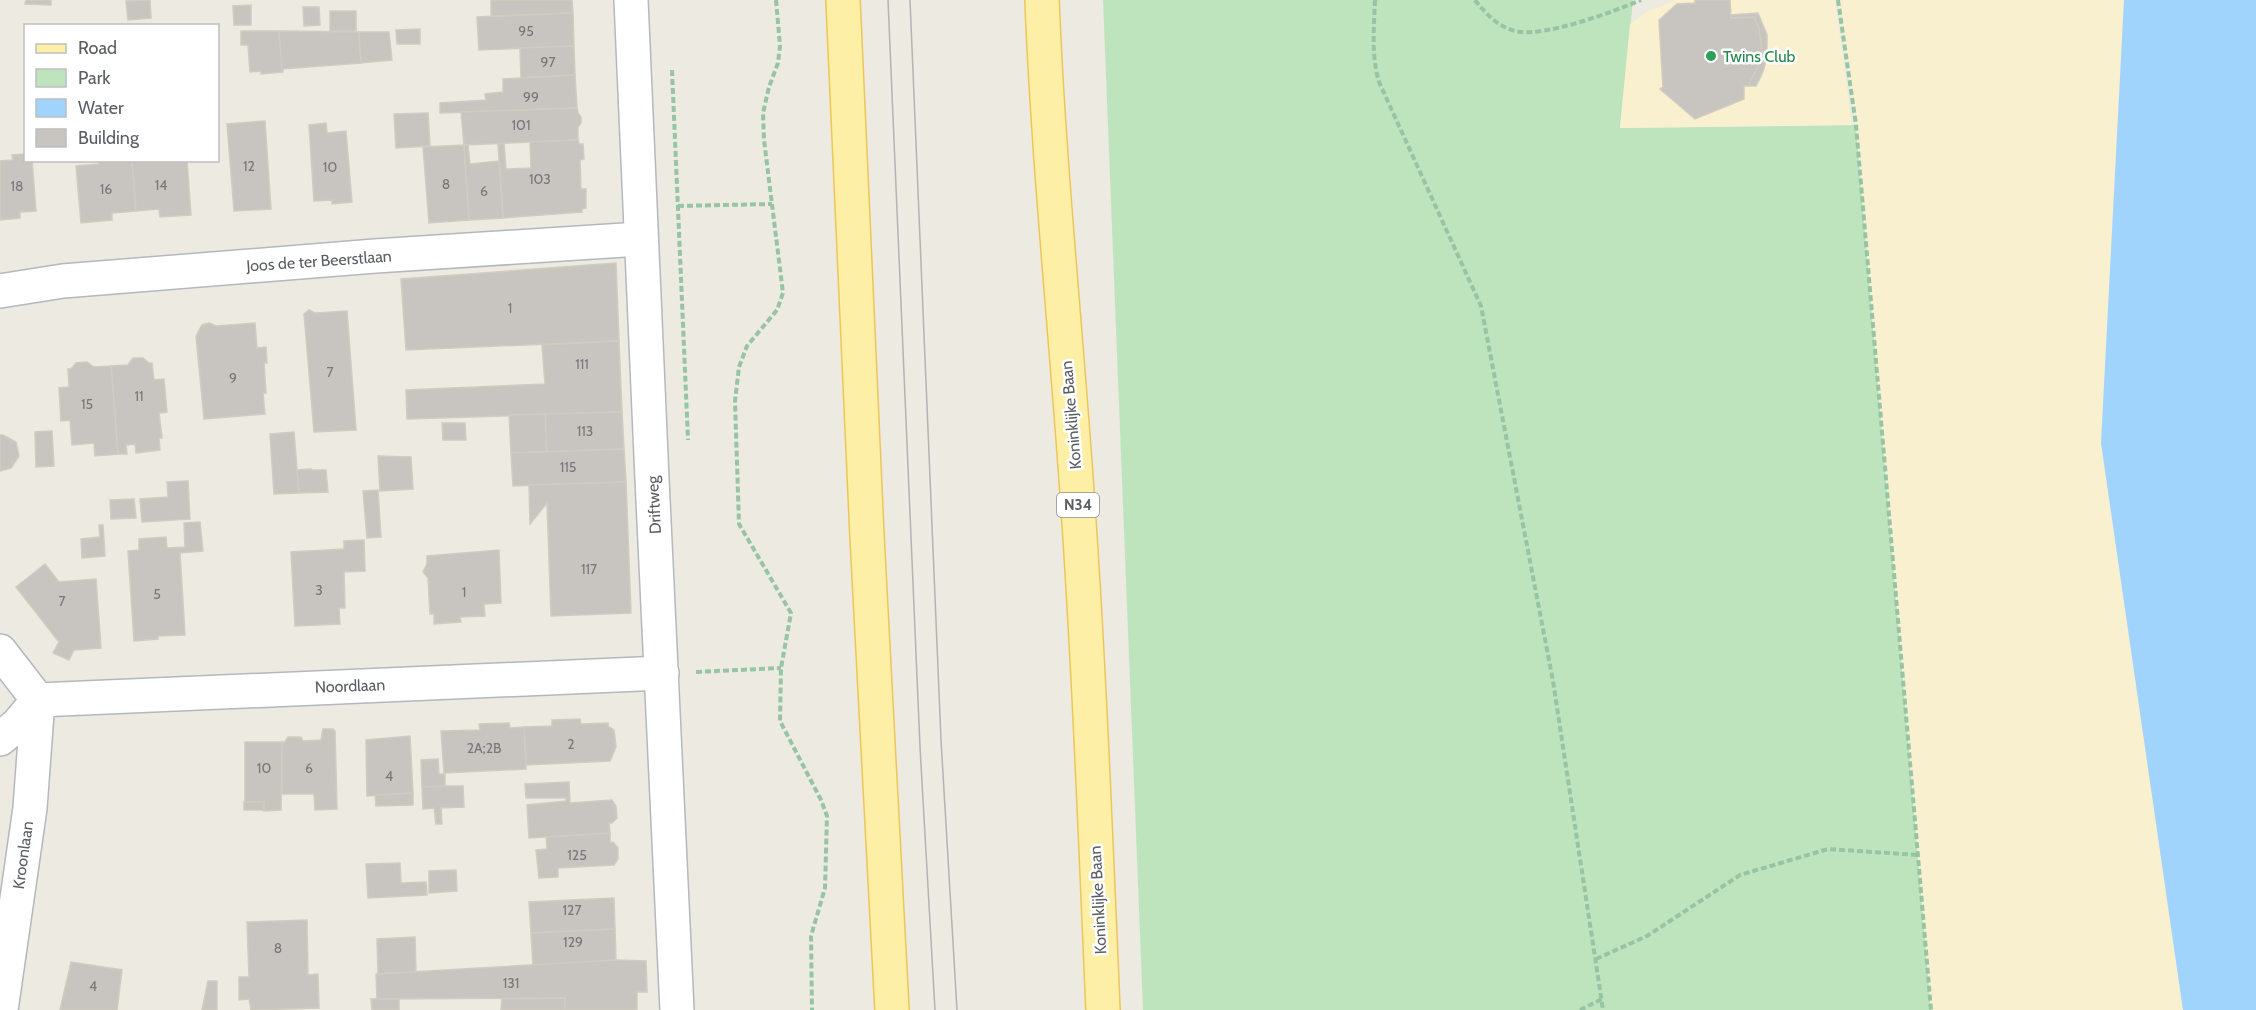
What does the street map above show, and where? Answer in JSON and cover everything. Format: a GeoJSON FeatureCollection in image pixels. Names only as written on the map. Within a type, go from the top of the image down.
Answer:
{"type":"FeatureCollection","features":[{"type":"Feature","properties":{"kind":"main road"},"geometry":{"type":"LineString","coordinates":[[843,0],[867,536],[892,1010]]}},
{"type":"Feature","properties":{"kind":"main road","name":"Koninklijke Baan"},"geometry":{"type":"LineString","coordinates":[[1042,0],[1046,100],[1075,452],[1103,1010]]}},
{"type":"Feature","properties":{"kind":"street","name":"Driftweg"},"geometry":{"type":"LineString","coordinates":[[631,0],[640,239],[677,1010]]}},
{"type":"Feature","properties":{"kind":"street","name":"Joos de ter Beerstlaan"},"geometry":{"type":"LineString","coordinates":[[0,291],[98,278],[375,256],[640,239]]}},
{"type":"Feature","properties":{"kind":"street"},"geometry":{"type":"LineString","coordinates":[[0,651],[38,700],[0,739]]}},
{"type":"Feature","properties":{"kind":"street","name":"Noordlaan"},"geometry":{"type":"LineString","coordinates":[[38,700],[662,673]]}},
{"type":"Feature","properties":{"kind":"street","name":"Kroonlaan"},"geometry":{"type":"LineString","coordinates":[[1,1010],[30,808],[38,700]]}},
{"type":"Feature","properties":{"kind":"path"},"geometry":{"type":"LineString","coordinates":[[776,0],[778,63],[763,113],[764,140],[783,293],[777,310],[747,346],[739,367],[735,401],[739,524],[791,613],[781,668],[780,721],[827,816],[825,888],[811,936],[812,1010]]}},
{"type":"Feature","properties":{"kind":"path"},"geometry":{"type":"LineString","coordinates":[[1375,0],[1374,53],[1379,82],[1481,306],[1553,681],[1604,1010]]}},
{"type":"Feature","properties":{"kind":"path"},"geometry":{"type":"LineString","coordinates":[[1475,0],[1496,22],[1518,32],[1538,31],[1566,25],[1641,0]]}},
{"type":"Feature","properties":{"kind":"path"},"geometry":{"type":"LineString","coordinates":[[1838,0],[1856,125],[1932,1010]]}},
{"type":"Feature","properties":{"kind":"path"},"geometry":{"type":"LineString","coordinates":[[678,206],[772,204]]}},
{"type":"Feature","properties":{"kind":"path"},"geometry":{"type":"LineString","coordinates":[[698,672],[781,668]]}},
{"type":"Feature","properties":{"kind":"path"},"geometry":{"type":"LineString","coordinates":[[1596,959],[1647,936],[1740,874],[1828,849],[1918,855]]}},
{"type":"Feature","properties":{"kind":"path"},"geometry":{"type":"LineString","coordinates":[[1580,1010],[1602,999]]}},
{"type":"Feature","properties":{"kind":"green space"},"geometry":{"type":"Polygon","coordinates":[[[1103,0],[1633,0],[1620,128],[1856,125],[1931,1010],[1143,1010],[1103,0]]]}},
{"type":"Feature","properties":{"kind":"sand"},"geometry":{"type":"Polygon","coordinates":[[[1676,0],[1835,0],[1852,125],[1620,128],[1630,24],[1646,12],[1676,0]]]}},
{"type":"Feature","properties":{"kind":"sand"},"geometry":{"type":"Polygon","coordinates":[[[1838,0],[2124,0],[2101,443],[2183,1010],[1931,1010],[1856,125],[1838,0]]]}},
{"type":"Feature","properties":{"kind":"water"},"geometry":{"type":"Polygon","coordinates":[[[2124,0],[2256,0],[2256,1010],[2183,1010],[2101,443],[2124,0]]]}},
{"type":"Feature","properties":{"kind":"building"},"geometry":{"type":"Polygon","coordinates":[[[26,0],[51,0],[51,5],[25,4],[26,0]]]}},
{"type":"Feature","properties":{"kind":"building"},"geometry":{"type":"Polygon","coordinates":[[[150,0],[151,18],[128,20],[126,1],[150,0]]]}},
{"type":"Feature","properties":{"kind":"building"},"geometry":{"type":"Polygon","coordinates":[[[491,0],[572,0],[573,13],[491,16],[491,0]]]}},
{"type":"Feature","properties":{"kind":"building","name":"Twins Club"},"geometry":{"type":"Polygon","coordinates":[[[1695,0],[1730,0],[1731,18],[1754,17],[1759,28],[1762,50],[1757,73],[1748,86],[1744,86],[1744,99],[1695,119],[1660,89],[1663,87],[1659,20],[1677,4],[1695,3],[1695,0]]]}},
{"type":"Feature","properties":{"kind":"building"},"geometry":{"type":"Polygon","coordinates":[[[251,5],[251,25],[234,25],[233,6],[251,5]]]}},
{"type":"Feature","properties":{"kind":"building"},"geometry":{"type":"Polygon","coordinates":[[[303,7],[319,7],[320,25],[304,26],[303,7]]]}},
{"type":"Feature","properties":{"kind":"building"},"geometry":{"type":"Polygon","coordinates":[[[330,11],[356,11],[356,31],[330,31],[330,11]]]}},
{"type":"Feature","properties":{"kind":"building"},"geometry":{"type":"Polygon","coordinates":[[[573,13],[574,46],[479,50],[477,17],[573,13]]]}},
{"type":"Feature","properties":{"kind":"building","name":"Twins Club"},"geometry":{"type":"Polygon","coordinates":[[[1758,13],[1767,35],[1767,57],[1756,86],[1748,86],[1761,61],[1759,28],[1754,17],[1731,18],[1731,15],[1758,13]]]}},
{"type":"Feature","properties":{"kind":"building"},"geometry":{"type":"Polygon","coordinates":[[[420,29],[420,44],[397,44],[396,30],[420,29]]]}},
{"type":"Feature","properties":{"kind":"building"},"geometry":{"type":"Polygon","coordinates":[[[241,31],[279,31],[283,72],[261,74],[261,71],[250,72],[248,45],[241,45],[241,31]]]}},
{"type":"Feature","properties":{"kind":"building"},"geometry":{"type":"Polygon","coordinates":[[[279,31],[359,32],[361,63],[282,69],[279,31]]]}},
{"type":"Feature","properties":{"kind":"building"},"geometry":{"type":"Polygon","coordinates":[[[359,32],[389,32],[392,60],[361,63],[359,32]]]}},
{"type":"Feature","properties":{"kind":"building"},"geometry":{"type":"Polygon","coordinates":[[[574,46],[575,75],[521,78],[520,48],[574,46]]]}},
{"type":"Feature","properties":{"kind":"building"},"geometry":{"type":"Polygon","coordinates":[[[575,75],[577,108],[440,113],[440,103],[486,100],[485,94],[503,92],[503,79],[575,75]]]}},
{"type":"Feature","properties":{"kind":"building"},"geometry":{"type":"Polygon","coordinates":[[[577,108],[581,117],[578,140],[464,145],[461,112],[577,108]]]}},
{"type":"Feature","properties":{"kind":"building"},"geometry":{"type":"Polygon","coordinates":[[[428,113],[430,146],[396,148],[394,114],[428,113]]]}},
{"type":"Feature","properties":{"kind":"building"},"geometry":{"type":"Polygon","coordinates":[[[265,121],[271,209],[234,211],[227,124],[265,121]]]}},
{"type":"Feature","properties":{"kind":"building"},"geometry":{"type":"Polygon","coordinates":[[[326,123],[327,133],[346,131],[352,202],[332,204],[332,200],[314,201],[309,125],[326,123]]]}},
{"type":"Feature","properties":{"kind":"building"},"geometry":{"type":"Polygon","coordinates":[[[578,140],[579,144],[583,144],[584,159],[580,160],[581,189],[586,189],[586,208],[582,209],[582,212],[503,218],[498,144],[504,143],[506,169],[531,168],[530,142],[578,140]]]}},
{"type":"Feature","properties":{"kind":"building"},"geometry":{"type":"Polygon","coordinates":[[[464,145],[469,220],[429,223],[423,147],[464,145]]]}},
{"type":"Feature","properties":{"kind":"building"},"geometry":{"type":"Polygon","coordinates":[[[464,145],[468,145],[470,164],[499,161],[503,218],[469,220],[464,145]]]}},
{"type":"Feature","properties":{"kind":"building"},"geometry":{"type":"Polygon","coordinates":[[[24,154],[24,162],[32,162],[36,211],[20,212],[20,218],[0,220],[0,161],[13,160],[12,155],[24,154]]]}},
{"type":"Feature","properties":{"kind":"building"},"geometry":{"type":"Polygon","coordinates":[[[99,162],[132,162],[136,211],[112,213],[112,220],[81,223],[76,166],[99,164],[99,162]]]}},
{"type":"Feature","properties":{"kind":"building"},"geometry":{"type":"Polygon","coordinates":[[[132,162],[187,162],[191,215],[160,217],[159,209],[136,211],[132,162]]]}},
{"type":"Feature","properties":{"kind":"building"},"geometry":{"type":"Polygon","coordinates":[[[616,263],[619,341],[406,350],[401,279],[616,263]]]}},
{"type":"Feature","properties":{"kind":"building"},"geometry":{"type":"Polygon","coordinates":[[[309,310],[315,313],[347,311],[356,430],[314,432],[304,314],[309,310]]]}},
{"type":"Feature","properties":{"kind":"building"},"geometry":{"type":"Polygon","coordinates":[[[209,323],[216,326],[255,323],[257,348],[266,347],[267,363],[264,363],[266,393],[263,393],[265,414],[204,419],[196,336],[202,325],[209,323]]]}},
{"type":"Feature","properties":{"kind":"building"},"geometry":{"type":"Polygon","coordinates":[[[619,341],[622,412],[407,419],[406,390],[545,384],[542,345],[619,341]]]}},
{"type":"Feature","properties":{"kind":"building"},"geometry":{"type":"Polygon","coordinates":[[[133,358],[143,358],[152,363],[154,380],[164,379],[167,412],[159,413],[162,438],[159,438],[160,450],[136,453],[135,444],[126,445],[127,454],[118,454],[111,366],[128,365],[133,358]]]}},
{"type":"Feature","properties":{"kind":"building"},"geometry":{"type":"Polygon","coordinates":[[[87,362],[94,367],[111,366],[118,454],[95,456],[94,443],[72,445],[70,420],[61,421],[59,388],[69,387],[68,369],[76,363],[87,362]]]}},
{"type":"Feature","properties":{"kind":"building"},"geometry":{"type":"Polygon","coordinates":[[[622,412],[624,449],[547,452],[545,414],[622,412]]]}},
{"type":"Feature","properties":{"kind":"building"},"geometry":{"type":"Polygon","coordinates":[[[545,414],[547,452],[511,453],[509,415],[545,414]]]}},
{"type":"Feature","properties":{"kind":"building"},"geometry":{"type":"Polygon","coordinates":[[[442,423],[465,423],[466,440],[443,440],[442,423]]]}},
{"type":"Feature","properties":{"kind":"building"},"geometry":{"type":"Polygon","coordinates":[[[52,431],[54,466],[36,467],[35,432],[52,431]]]}},
{"type":"Feature","properties":{"kind":"building"},"geometry":{"type":"Polygon","coordinates":[[[294,432],[299,493],[274,494],[270,434],[294,432]]]}},
{"type":"Feature","properties":{"kind":"building"},"geometry":{"type":"Polygon","coordinates":[[[0,435],[16,442],[19,456],[11,468],[0,471],[0,435]]]}},
{"type":"Feature","properties":{"kind":"building"},"geometry":{"type":"Polygon","coordinates":[[[624,449],[626,482],[513,486],[511,453],[624,449]]]}},
{"type":"Feature","properties":{"kind":"building"},"geometry":{"type":"Polygon","coordinates":[[[378,456],[411,457],[413,489],[380,491],[378,456]]]}},
{"type":"Feature","properties":{"kind":"building"},"geometry":{"type":"Polygon","coordinates":[[[297,470],[326,470],[328,492],[299,493],[297,470]]]}},
{"type":"Feature","properties":{"kind":"building"},"geometry":{"type":"Polygon","coordinates":[[[188,481],[190,519],[142,522],[140,499],[168,497],[167,482],[188,481]]]}},
{"type":"Feature","properties":{"kind":"building"},"geometry":{"type":"Polygon","coordinates":[[[626,482],[631,613],[551,616],[547,503],[530,524],[529,485],[626,482]]]}},
{"type":"Feature","properties":{"kind":"building"},"geometry":{"type":"Polygon","coordinates":[[[378,490],[381,537],[367,538],[363,491],[378,490]]]}},
{"type":"Feature","properties":{"kind":"building"},"geometry":{"type":"Polygon","coordinates":[[[134,499],[136,518],[111,519],[110,500],[134,499]]]}},
{"type":"Feature","properties":{"kind":"building"},"geometry":{"type":"Polygon","coordinates":[[[200,522],[203,551],[180,553],[185,635],[158,636],[158,639],[134,641],[128,551],[139,550],[139,539],[166,537],[167,548],[185,547],[184,523],[200,522]]]}},
{"type":"Feature","properties":{"kind":"building"},"geometry":{"type":"Polygon","coordinates":[[[99,525],[103,525],[105,556],[82,558],[81,539],[100,537],[99,525]]]}},
{"type":"Feature","properties":{"kind":"building"},"geometry":{"type":"Polygon","coordinates":[[[364,540],[365,571],[344,572],[345,608],[339,608],[340,624],[295,626],[291,552],[344,549],[344,541],[364,540]]]}},
{"type":"Feature","properties":{"kind":"building"},"geometry":{"type":"Polygon","coordinates":[[[499,550],[501,603],[484,604],[485,616],[460,617],[461,622],[434,624],[434,614],[430,614],[428,578],[423,572],[427,564],[427,556],[499,550]]]}},
{"type":"Feature","properties":{"kind":"building"},"geometry":{"type":"Polygon","coordinates":[[[45,564],[59,582],[96,579],[101,648],[74,650],[69,660],[53,653],[59,642],[16,587],[45,564]]]}},
{"type":"Feature","properties":{"kind":"building"},"geometry":{"type":"Polygon","coordinates":[[[580,719],[581,724],[608,723],[608,726],[614,730],[616,747],[610,761],[526,765],[524,727],[552,726],[552,720],[580,719]]]}},
{"type":"Feature","properties":{"kind":"building"},"geometry":{"type":"Polygon","coordinates":[[[509,723],[510,728],[524,727],[526,769],[444,773],[441,731],[480,730],[479,724],[509,723]]]}},
{"type":"Feature","properties":{"kind":"building"},"geometry":{"type":"Polygon","coordinates":[[[323,729],[335,731],[337,809],[315,810],[314,794],[282,794],[282,742],[285,742],[288,737],[301,737],[303,741],[321,740],[323,729]]]}},
{"type":"Feature","properties":{"kind":"building"},"geometry":{"type":"Polygon","coordinates":[[[410,736],[413,793],[367,796],[366,740],[410,736]]]}},
{"type":"Feature","properties":{"kind":"building"},"geometry":{"type":"Polygon","coordinates":[[[245,742],[282,742],[281,810],[264,811],[264,802],[245,802],[245,742]]]}},
{"type":"Feature","properties":{"kind":"building"},"geometry":{"type":"Polygon","coordinates":[[[438,759],[439,774],[445,774],[445,786],[422,787],[421,760],[438,759]]]}},
{"type":"Feature","properties":{"kind":"building"},"geometry":{"type":"Polygon","coordinates":[[[569,782],[570,803],[612,800],[616,806],[617,818],[609,823],[610,833],[529,838],[527,805],[566,801],[566,798],[526,798],[525,784],[569,782]]]}},
{"type":"Feature","properties":{"kind":"building"},"geometry":{"type":"Polygon","coordinates":[[[463,786],[464,807],[441,808],[442,824],[436,824],[434,808],[423,809],[422,787],[463,786]]]}},
{"type":"Feature","properties":{"kind":"building"},"geometry":{"type":"Polygon","coordinates":[[[413,793],[413,805],[376,806],[375,795],[413,793]]]}},
{"type":"Feature","properties":{"kind":"building"},"geometry":{"type":"Polygon","coordinates":[[[244,802],[264,802],[264,810],[244,810],[244,802]]]}},
{"type":"Feature","properties":{"kind":"building"},"geometry":{"type":"Polygon","coordinates":[[[610,833],[610,843],[613,842],[618,848],[618,859],[614,865],[558,868],[558,877],[539,878],[536,850],[547,849],[546,837],[610,833]]]}},
{"type":"Feature","properties":{"kind":"building"},"geometry":{"type":"Polygon","coordinates":[[[400,863],[401,883],[426,882],[427,895],[368,898],[366,864],[400,863]]]}},
{"type":"Feature","properties":{"kind":"building"},"geometry":{"type":"Polygon","coordinates":[[[456,870],[457,891],[429,893],[429,871],[456,870]]]}},
{"type":"Feature","properties":{"kind":"building"},"geometry":{"type":"Polygon","coordinates":[[[614,898],[615,929],[531,933],[529,902],[614,898]]]}},
{"type":"Feature","properties":{"kind":"building"},"geometry":{"type":"Polygon","coordinates":[[[307,920],[308,975],[318,974],[319,1008],[251,1010],[249,999],[239,1000],[239,977],[249,977],[247,922],[307,920]]]}},
{"type":"Feature","properties":{"kind":"building"},"geometry":{"type":"Polygon","coordinates":[[[615,929],[616,960],[533,966],[531,933],[615,929]]]}},
{"type":"Feature","properties":{"kind":"building"},"geometry":{"type":"Polygon","coordinates":[[[415,937],[416,972],[378,974],[377,939],[415,937]]]}},
{"type":"Feature","properties":{"kind":"building"},"geometry":{"type":"Polygon","coordinates":[[[616,960],[646,961],[647,992],[637,992],[637,1010],[565,1010],[565,998],[377,999],[376,974],[616,960]]]}},
{"type":"Feature","properties":{"kind":"building"},"geometry":{"type":"Polygon","coordinates":[[[71,962],[122,970],[117,1010],[60,1010],[71,962]]]}},
{"type":"Feature","properties":{"kind":"building"},"geometry":{"type":"Polygon","coordinates":[[[208,981],[217,981],[217,1010],[202,1010],[208,981]]]}},
{"type":"Feature","properties":{"kind":"building"},"geometry":{"type":"Polygon","coordinates":[[[565,998],[565,1010],[501,1010],[502,999],[565,998]]]}},
{"type":"Feature","properties":{"kind":"building"},"geometry":{"type":"Polygon","coordinates":[[[371,999],[399,999],[399,1010],[372,1010],[371,999]]]}},
{"type":"Feature","properties":{"kind":"tram line"},"geometry":{"type":"LineString","coordinates":[[888,0],[920,747],[935,1010]]}},
{"type":"Feature","properties":{"kind":"tram line"},"geometry":{"type":"LineString","coordinates":[[910,0],[941,740],[957,1010]]}},
{"type":"Feature","properties":{"kind":"place","name":"Twins Club"},"geometry":{"type":"Point","coordinates":[1711,56]}}]}
